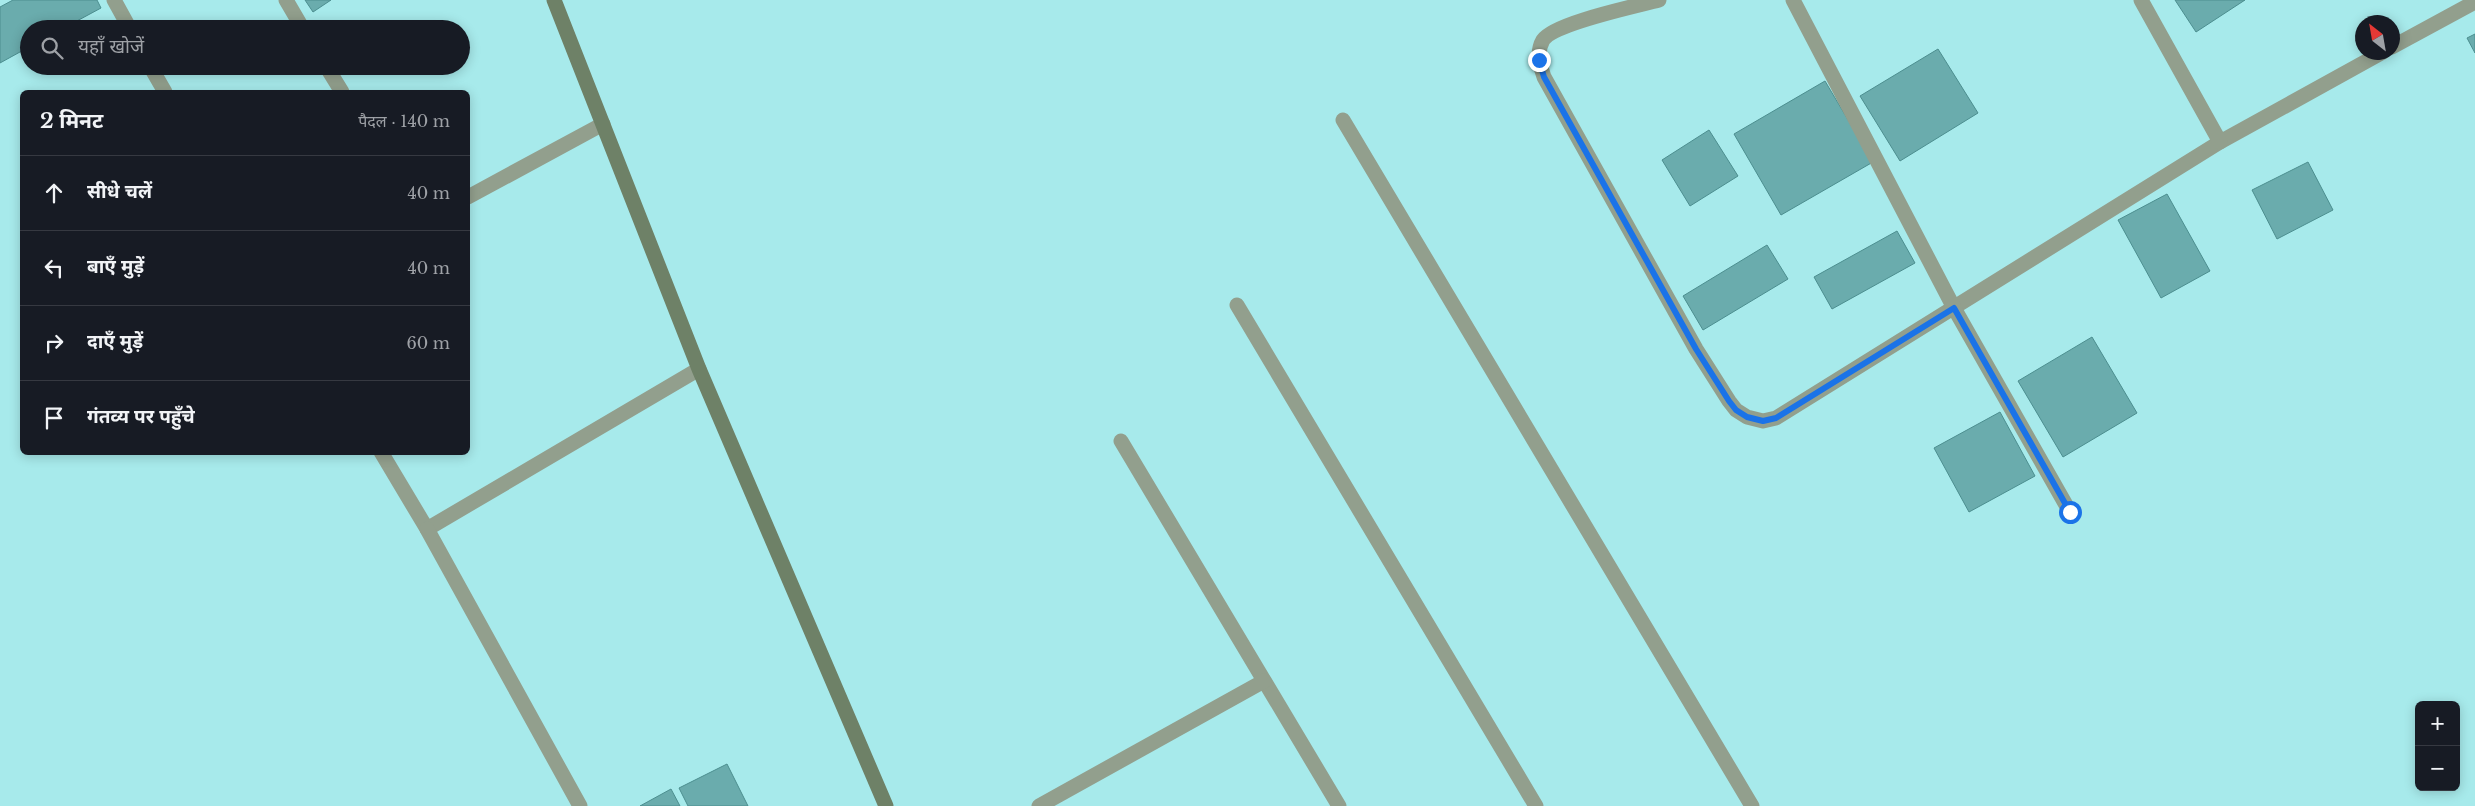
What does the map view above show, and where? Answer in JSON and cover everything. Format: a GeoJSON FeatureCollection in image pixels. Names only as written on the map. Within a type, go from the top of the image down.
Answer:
{"type":"FeatureCollection","features":[{"type":"Feature","properties":{"kind":"street"},"geometry":{"type":"LineString","coordinates":[[114,0],[125,20]]}},
{"type":"Feature","properties":{"kind":"street"},"geometry":{"type":"LineString","coordinates":[[286,0],[298,20]]}},
{"type":"Feature","properties":{"kind":"street"},"geometry":{"type":"LineString","coordinates":[[554,0],[699,369],[886,806]]}},
{"type":"Feature","properties":{"kind":"street"},"geometry":{"type":"LineString","coordinates":[[1659,0],[1559,28],[1544,38],[1539,60],[1544,77],[1691,340],[1736,410],[1747,417],[1763,421],[1776,418],[2220,142],[2369,60]]}},
{"type":"Feature","properties":{"kind":"street"},"geometry":{"type":"LineString","coordinates":[[1793,0],[1954,308],[2070,512]]}},
{"type":"Feature","properties":{"kind":"street"},"geometry":{"type":"LineString","coordinates":[[2141,0],[2220,142]]}},
{"type":"Feature","properties":{"kind":"street"},"geometry":{"type":"LineString","coordinates":[[2400,43],[2475,1]]}},
{"type":"Feature","properties":{"kind":"street"},"geometry":{"type":"LineString","coordinates":[[155,75],[164,90]]}},
{"type":"Feature","properties":{"kind":"street"},"geometry":{"type":"LineString","coordinates":[[332,75],[341,90]]}},
{"type":"Feature","properties":{"kind":"street"},"geometry":{"type":"LineString","coordinates":[[1343,120],[1752,806]]}},
{"type":"Feature","properties":{"kind":"street"},"geometry":{"type":"LineString","coordinates":[[470,196],[603,124]]}},
{"type":"Feature","properties":{"kind":"street"},"geometry":{"type":"LineString","coordinates":[[1237,305],[1536,806]]}},
{"type":"Feature","properties":{"kind":"street"},"geometry":{"type":"LineString","coordinates":[[427,529],[699,369]]}},
{"type":"Feature","properties":{"kind":"street"},"geometry":{"type":"LineString","coordinates":[[1121,441],[1339,806]]}},
{"type":"Feature","properties":{"kind":"street"},"geometry":{"type":"LineString","coordinates":[[383,455],[427,529],[580,806]]}},
{"type":"Feature","properties":{"kind":"street"},"geometry":{"type":"LineString","coordinates":[[1039,806],[1264,681]]}},
{"type":"Feature","properties":{"kind":"building"},"geometry":{"type":"Polygon","coordinates":[[[13,0],[97,0],[101,8],[79,20],[20,20],[20,52],[0,63],[0,7],[13,0]]]}},
{"type":"Feature","properties":{"kind":"building"},"geometry":{"type":"Polygon","coordinates":[[[305,0],[331,0],[313,12],[305,0]]]}},
{"type":"Feature","properties":{"kind":"building"},"geometry":{"type":"Polygon","coordinates":[[[2175,0],[2245,0],[2196,32],[2175,0]]]}},
{"type":"Feature","properties":{"kind":"building"},"geometry":{"type":"Polygon","coordinates":[[[2475,34],[2475,53],[2467,38],[2475,34]]]}},
{"type":"Feature","properties":{"kind":"building"},"geometry":{"type":"Polygon","coordinates":[[[1938,49],[1978,113],[1900,161],[1860,96],[1938,49]]]}},
{"type":"Feature","properties":{"kind":"building"},"geometry":{"type":"Polygon","coordinates":[[[1825,81],[1873,162],[1781,215],[1734,134],[1825,81]]]}},
{"type":"Feature","properties":{"kind":"building"},"geometry":{"type":"Polygon","coordinates":[[[1709,130],[1738,176],[1690,206],[1662,160],[1709,130]]]}},
{"type":"Feature","properties":{"kind":"building"},"geometry":{"type":"Polygon","coordinates":[[[2308,162],[2333,210],[2277,239],[2252,190],[2308,162]]]}},
{"type":"Feature","properties":{"kind":"building"},"geometry":{"type":"Polygon","coordinates":[[[2167,194],[2210,271],[2161,298],[2118,220],[2167,194]]]}},
{"type":"Feature","properties":{"kind":"building"},"geometry":{"type":"Polygon","coordinates":[[[1897,231],[1915,263],[1832,309],[1814,277],[1897,231]]]}},
{"type":"Feature","properties":{"kind":"building"},"geometry":{"type":"Polygon","coordinates":[[[1767,245],[1788,279],[1703,330],[1683,296],[1767,245]]]}},
{"type":"Feature","properties":{"kind":"building"},"geometry":{"type":"Polygon","coordinates":[[[2092,337],[2137,413],[2063,457],[2018,381],[2092,337]]]}},
{"type":"Feature","properties":{"kind":"building"},"geometry":{"type":"Polygon","coordinates":[[[2000,412],[2035,476],[1969,512],[1934,448],[2000,412]]]}},
{"type":"Feature","properties":{"kind":"building"},"geometry":{"type":"Polygon","coordinates":[[[727,764],[748,806],[688,806],[679,788],[727,764]]]}},
{"type":"Feature","properties":{"kind":"building"},"geometry":{"type":"Polygon","coordinates":[[[671,789],[680,806],[640,806],[671,789]]]}},
{"type":"Feature","properties":{"kind":"route"},"geometry":{"type":"LineString","coordinates":[[1539,60],[1544,77],[1696,349],[1736,410],[1747,417],[1763,421],[1776,418],[1954,308],[2070,512]]}}]}
